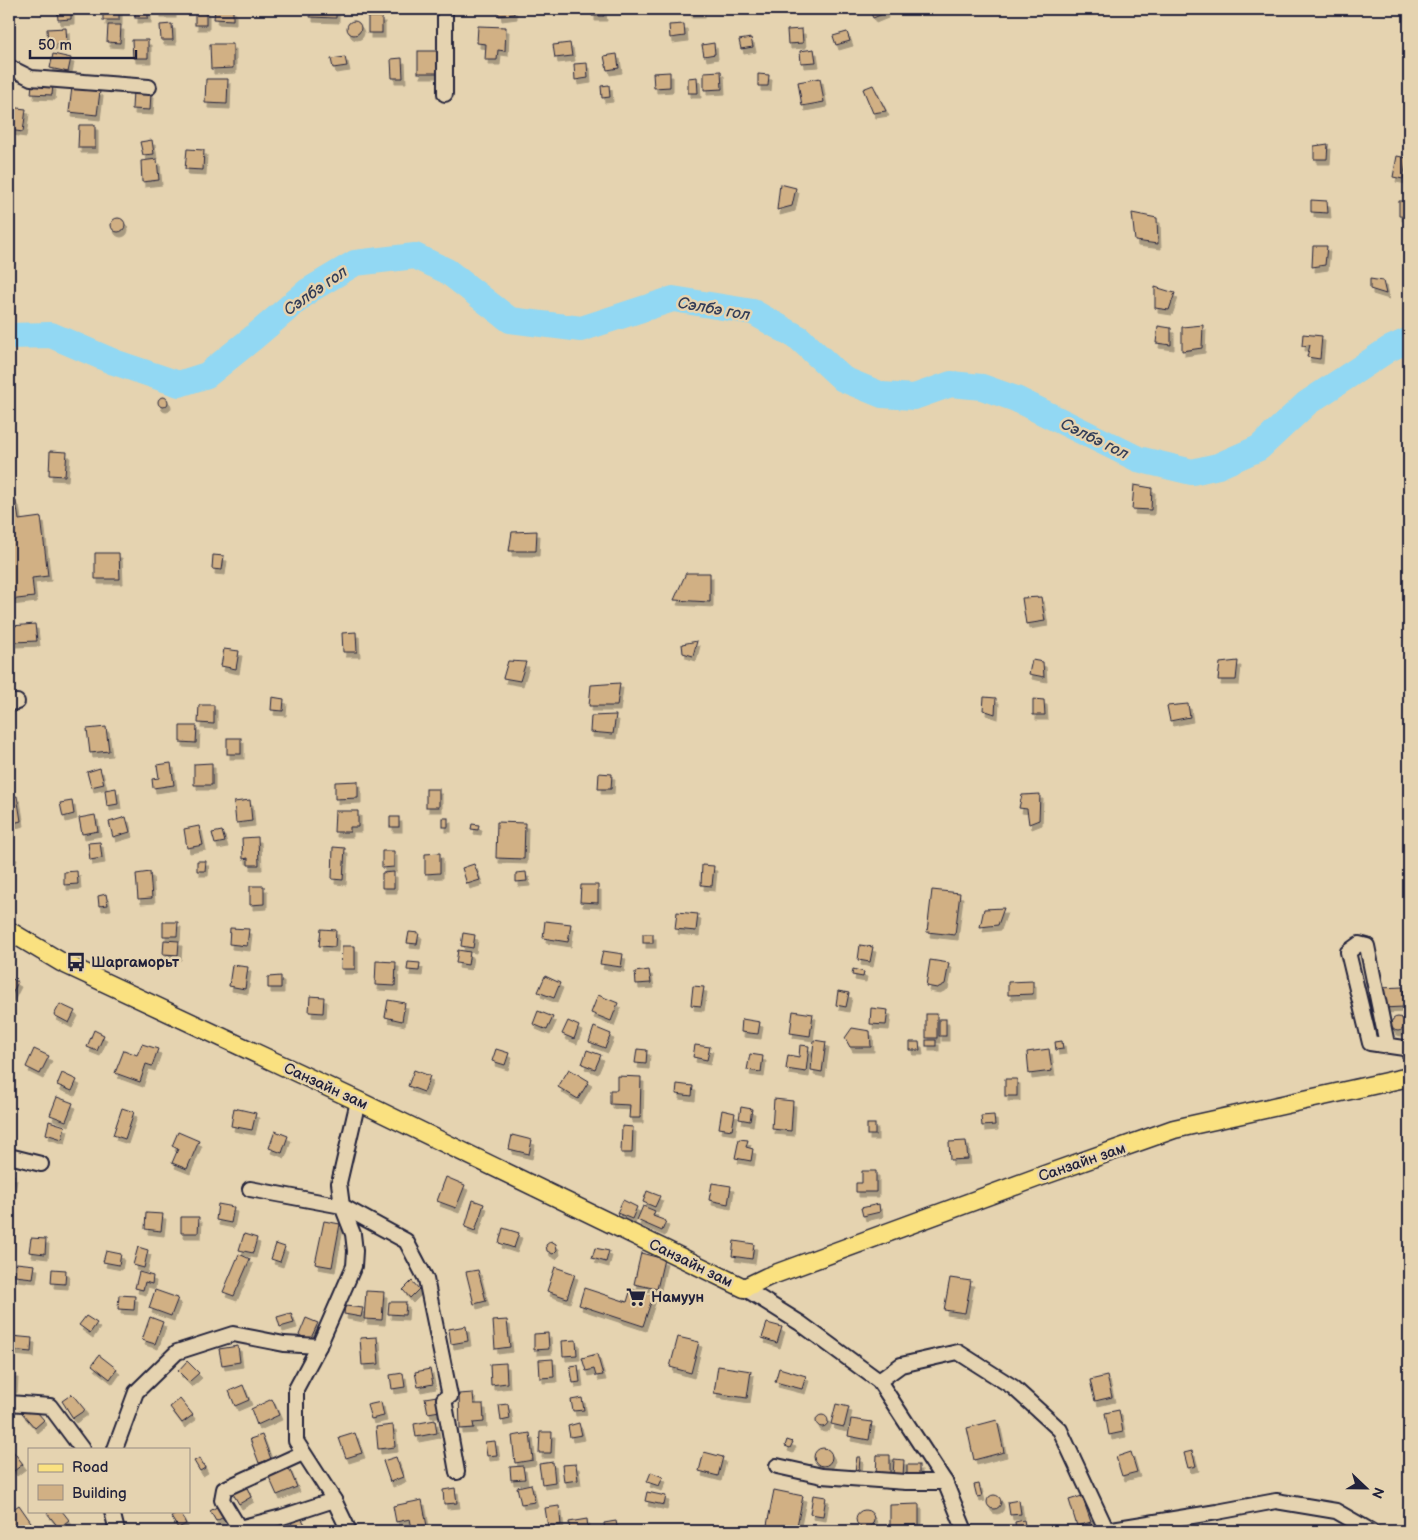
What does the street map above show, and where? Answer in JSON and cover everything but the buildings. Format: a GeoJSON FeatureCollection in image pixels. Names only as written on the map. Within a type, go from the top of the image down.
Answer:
{"type":"FeatureCollection","features":[{"type":"Feature","properties":{"kind":"main road","name":"Санзайн зам"},"geometry":{"type":"LineString","coordinates":[[9,931],[61,962],[358,1101],[744,1288],[767,1277],[1174,1129],[1409,1077]]}},
{"type":"Feature","properties":{"kind":"street"},"geometry":{"type":"LineString","coordinates":[[444,94],[446,9]]}},
{"type":"Feature","properties":{"kind":"street"},"geometry":{"type":"LineString","coordinates":[[9,67],[31,78],[149,87]]}},
{"type":"Feature","properties":{"kind":"street"},"geometry":{"type":"LineString","coordinates":[[1387,1044],[1368,946],[1358,944],[1348,952],[1368,1039],[1374,1045],[1387,1044],[1404,1048],[1409,1052]]}},
{"type":"Feature","properties":{"kind":"street"},"geometry":{"type":"LineString","coordinates":[[349,1531],[334,1500],[296,1441],[296,1389],[319,1346],[354,1266],[353,1234],[342,1206],[338,1183],[358,1101]]}},
{"type":"Feature","properties":{"kind":"street"},"geometry":{"type":"LineString","coordinates":[[9,1156],[41,1164]]}},
{"type":"Feature","properties":{"kind":"street"},"geometry":{"type":"LineString","coordinates":[[250,1189],[342,1206],[406,1241],[426,1279],[450,1396],[444,1399],[457,1472]]}},
{"type":"Feature","properties":{"kind":"street"},"geometry":{"type":"LineString","coordinates":[[744,1288],[800,1323],[879,1381],[945,1482],[965,1531]]}},
{"type":"Feature","properties":{"kind":"street"},"geometry":{"type":"LineString","coordinates":[[115,1448],[136,1392],[178,1352],[233,1334],[284,1344],[319,1346]]}},
{"type":"Feature","properties":{"kind":"street"},"geometry":{"type":"LineString","coordinates":[[879,1381],[901,1365],[958,1352],[1013,1387],[1060,1430],[1106,1531],[1276,1500],[1336,1511],[1371,1531]]}},
{"type":"Feature","properties":{"kind":"street"},"geometry":{"type":"LineString","coordinates":[[9,1403],[50,1406],[81,1448]]}},
{"type":"Feature","properties":{"kind":"street"},"geometry":{"type":"LineString","coordinates":[[303,1453],[224,1489],[222,1500],[239,1528],[282,1518],[334,1500]]}},
{"type":"Feature","properties":{"kind":"street"},"geometry":{"type":"LineString","coordinates":[[777,1466],[822,1476],[906,1482],[945,1482]]}},
{"type":"Feature","properties":{"kind":"street"},"geometry":{"type":"LineString","coordinates":[[112,1512],[117,1531]]}},
{"type":"Feature","properties":{"kind":"waterway","name":"Сэлбэ гол"},"geometry":{"type":"LineString","coordinates":[[9,336],[51,335],[114,362],[179,384],[207,375],[308,291],[355,263],[415,256],[447,271],[510,320],[581,329],[673,299],[753,312],[799,338],[843,379],[882,395],[914,397],[951,384],[982,387],[1016,399],[1138,459],[1192,472],[1218,466],[1259,448],[1307,403],[1389,349],[1409,340]]}},
{"type":"Feature","properties":{"kind":"place","name":"Шаргаморьт"},"geometry":{"type":"Point","coordinates":[76,962]}},
{"type":"Feature","properties":{"kind":"place","name":"Намуун"},"geometry":{"type":"Point","coordinates":[636,1297]}}]}
